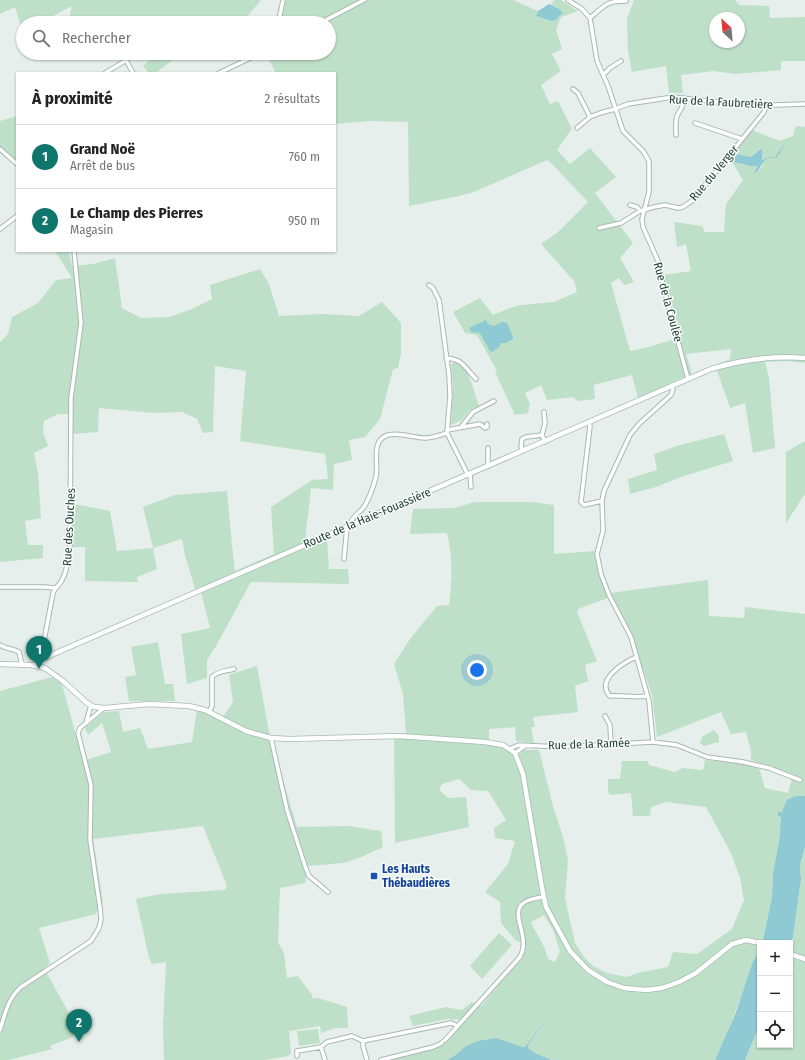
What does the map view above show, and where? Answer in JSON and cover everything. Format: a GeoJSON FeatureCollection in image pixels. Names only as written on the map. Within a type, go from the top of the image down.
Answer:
{"type":"FeatureCollection","features":[{"type":"Feature","properties":{"kind":"main road","name":"Route de la Haie-Fouassière"},"geometry":{"type":"LineString","coordinates":[[35,666],[39,661],[688,379],[730,363],[754,358],[791,356],[805,358]]}},
{"type":"Feature","properties":{"kind":"main road"},"geometry":{"type":"LineString","coordinates":[[43,667],[46,658]]}},
{"type":"Feature","properties":{"kind":"main road"},"geometry":{"type":"LineString","coordinates":[[0,664],[43,667],[53,673],[92,706],[104,708],[135,704],[189,706],[209,712],[246,731],[271,738],[290,739],[399,736],[497,744],[510,749],[514,753],[523,774],[543,897],[551,919],[570,950],[588,970],[607,982],[624,988],[646,990],[670,986],[696,973],[732,944],[742,940],[757,942]]}},
{"type":"Feature","properties":{"kind":"main road"},"geometry":{"type":"LineString","coordinates":[[793,955],[805,959]]}},
{"type":"Feature","properties":{"kind":"street"},"geometry":{"type":"LineString","coordinates":[[280,16],[284,0]]}},
{"type":"Feature","properties":{"kind":"street"},"geometry":{"type":"LineString","coordinates":[[333,16],[364,0]]}},
{"type":"Feature","properties":{"kind":"street"},"geometry":{"type":"LineString","coordinates":[[568,0],[582,8],[590,18],[595,56],[615,109]]}},
{"type":"Feature","properties":{"kind":"street"},"geometry":{"type":"LineString","coordinates":[[590,18],[602,6],[614,1],[626,1]]}},
{"type":"Feature","properties":{"kind":"street"},"geometry":{"type":"LineString","coordinates":[[221,72],[246,60]]}},
{"type":"Feature","properties":{"kind":"street"},"geometry":{"type":"LineString","coordinates":[[603,75],[610,68],[621,61]]}},
{"type":"Feature","properties":{"kind":"street"},"geometry":{"type":"LineString","coordinates":[[107,72],[125,62],[127,62],[134,72]]}},
{"type":"Feature","properties":{"kind":"street"},"geometry":{"type":"LineString","coordinates":[[573,89],[578,93],[590,117],[577,128]]}},
{"type":"Feature","properties":{"kind":"street","name":"Rue de la Faubretière"},"geometry":{"type":"LineString","coordinates":[[590,117],[628,104],[673,97],[752,106],[805,104]]}},
{"type":"Feature","properties":{"kind":"street"},"geometry":{"type":"LineString","coordinates":[[676,135],[675,126],[677,117],[685,98]]}},
{"type":"Feature","properties":{"kind":"street","name":"Rue du Verger"},"geometry":{"type":"LineString","coordinates":[[599,228],[621,223],[642,211],[665,204],[678,208],[688,204],[764,112],[766,106]]}},
{"type":"Feature","properties":{"kind":"street","name":"Rue de la Coulée"},"geometry":{"type":"LineString","coordinates":[[615,109],[623,131],[647,156],[650,166],[650,187],[642,211],[643,227],[658,261],[688,379]]}},
{"type":"Feature","properties":{"kind":"street"},"geometry":{"type":"LineString","coordinates":[[695,123],[742,139]]}},
{"type":"Feature","properties":{"kind":"street"},"geometry":{"type":"LineString","coordinates":[[0,149],[16,163]]}},
{"type":"Feature","properties":{"kind":"street"},"geometry":{"type":"LineString","coordinates":[[630,205],[642,211]]}},
{"type":"Feature","properties":{"kind":"street"},"geometry":{"type":"LineString","coordinates":[[0,229],[16,217]]}},
{"type":"Feature","properties":{"kind":"street","name":"Rue des Ouches"},"geometry":{"type":"LineString","coordinates":[[46,658],[43,646],[44,639],[55,588],[62,581],[67,569],[70,545],[72,386],[81,323],[74,252]]}},
{"type":"Feature","properties":{"kind":"street"},"geometry":{"type":"LineString","coordinates":[[429,285],[433,288],[439,300],[449,375],[450,396],[447,432],[469,474],[471,487]]}},
{"type":"Feature","properties":{"kind":"street"},"geometry":{"type":"LineString","coordinates":[[446,358],[455,358],[462,362],[476,379]]}},
{"type":"Feature","properties":{"kind":"street"},"geometry":{"type":"LineString","coordinates":[[654,742],[647,696],[636,656],[628,632],[609,595],[601,574],[597,554],[603,531],[602,501],[604,491],[630,435],[639,424],[671,395],[673,389],[672,386]]}},
{"type":"Feature","properties":{"kind":"street"},"geometry":{"type":"LineString","coordinates":[[461,427],[473,412],[494,401]]}},
{"type":"Feature","properties":{"kind":"street"},"geometry":{"type":"LineString","coordinates":[[544,412],[545,423],[542,435],[545,442]]}},
{"type":"Feature","properties":{"kind":"street"},"geometry":{"type":"LineString","coordinates":[[589,423],[590,426],[581,502],[584,505],[602,501]]}},
{"type":"Feature","properties":{"kind":"street"},"geometry":{"type":"LineString","coordinates":[[352,525],[352,519],[365,504],[376,478],[376,452],[380,442],[386,436],[396,434],[425,438],[461,427],[480,424],[486,428],[488,427],[487,424]]}},
{"type":"Feature","properties":{"kind":"street"},"geometry":{"type":"LineString","coordinates":[[523,451],[521,446],[522,439],[542,435]]}},
{"type":"Feature","properties":{"kind":"street"},"geometry":{"type":"LineString","coordinates":[[488,448],[488,466]]}},
{"type":"Feature","properties":{"kind":"street"},"geometry":{"type":"LineString","coordinates":[[344,559],[347,527]]}},
{"type":"Feature","properties":{"kind":"street"},"geometry":{"type":"LineString","coordinates":[[0,587],[55,588]]}},
{"type":"Feature","properties":{"kind":"street"},"geometry":{"type":"LineString","coordinates":[[0,645],[6,649],[16,650],[19,652],[22,665]]}},
{"type":"Feature","properties":{"kind":"street"},"geometry":{"type":"LineString","coordinates":[[636,656],[615,670],[606,680],[606,688],[610,696],[647,696]]}},
{"type":"Feature","properties":{"kind":"street"},"geometry":{"type":"LineString","coordinates":[[209,712],[212,706],[212,677],[214,674],[219,672],[234,669]]}},
{"type":"Feature","properties":{"kind":"street"},"geometry":{"type":"LineString","coordinates":[[92,706],[93,718]]}},
{"type":"Feature","properties":{"kind":"street"},"geometry":{"type":"LineString","coordinates":[[86,723],[92,706]]}},
{"type":"Feature","properties":{"kind":"street"},"geometry":{"type":"LineString","coordinates":[[0,1030],[8,1005],[14,993],[21,986],[91,941],[99,928],[101,920],[100,908],[90,840],[91,785],[78,733],[80,728],[104,708]]}},
{"type":"Feature","properties":{"kind":"street"},"geometry":{"type":"LineString","coordinates":[[605,716],[610,725],[611,744]]}},
{"type":"Feature","properties":{"kind":"street"},"geometry":{"type":"LineString","coordinates":[[271,738],[288,810],[305,866],[309,876],[328,892]]}},
{"type":"Feature","properties":{"kind":"street","name":"Rue de la Ramée"},"geometry":{"type":"LineString","coordinates":[[510,749],[519,745],[560,747],[654,742],[677,745],[707,757],[743,762],[769,768],[800,780]]}},
{"type":"Feature","properties":{"kind":"street"},"geometry":{"type":"LineString","coordinates":[[514,753],[525,746]]}},
{"type":"Feature","properties":{"kind":"street"},"geometry":{"type":"LineString","coordinates":[[381,1060],[440,1044],[446,1039],[520,957],[524,946],[519,921],[519,910],[527,901],[543,897]]}},
{"type":"Feature","properties":{"kind":"street"},"geometry":{"type":"LineString","coordinates":[[298,1056],[297,1051],[321,1047],[327,1042],[352,1036],[363,1041],[451,1023],[458,1026]]}},
{"type":"Feature","properties":{"kind":"street"},"geometry":{"type":"LineString","coordinates":[[363,1041],[367,1060]]}},
{"type":"Feature","properties":{"kind":"street"},"geometry":{"type":"LineString","coordinates":[[321,1047],[325,1060]]}},
{"type":"Feature","properties":{"kind":"green space"},"geometry":{"type":"Polygon","coordinates":[[[0,0],[261,0],[248,16],[70,16],[72,6],[53,16],[18,16],[15,7],[0,14],[0,0]]]}},
{"type":"Feature","properties":{"kind":"green space"},"geometry":{"type":"Polygon","coordinates":[[[286,0],[513,0],[538,11],[536,16],[552,21],[556,20],[559,16],[560,10],[551,5],[554,0],[561,0],[578,11],[561,17],[556,30],[562,49],[552,54],[561,71],[541,85],[550,104],[558,101],[572,129],[557,150],[570,164],[590,148],[616,177],[595,193],[633,243],[620,258],[634,282],[624,285],[619,278],[611,283],[630,351],[681,337],[664,275],[691,271],[686,244],[677,247],[674,222],[702,226],[705,232],[724,232],[726,204],[743,180],[734,165],[728,160],[752,130],[780,141],[793,136],[796,126],[805,127],[805,363],[787,361],[765,362],[769,377],[775,448],[753,453],[745,403],[730,408],[715,365],[730,359],[731,349],[686,354],[692,373],[638,398],[632,375],[594,385],[595,399],[578,401],[573,397],[547,400],[541,385],[525,393],[530,404],[528,413],[515,415],[495,372],[497,371],[477,335],[465,333],[453,312],[480,298],[493,315],[521,305],[554,302],[577,292],[574,281],[541,244],[558,232],[588,202],[547,160],[474,192],[409,206],[408,122],[369,121],[336,124],[336,72],[275,72],[269,60],[336,60],[336,16],[282,16],[286,0]],[[759,149],[751,157],[738,154],[734,161],[742,164],[757,166],[754,170],[755,173],[761,168],[765,160],[762,159],[762,150],[759,149]]]}},
{"type":"Feature","properties":{"kind":"green space"},"geometry":{"type":"Polygon","coordinates":[[[634,0],[735,0],[740,5],[769,6],[770,18],[805,17],[805,61],[781,61],[781,70],[735,74],[713,71],[681,75],[683,93],[669,93],[666,66],[632,72],[628,51],[627,19],[634,0]]]}},
{"type":"Feature","properties":{"kind":"green space"},"geometry":{"type":"Polygon","coordinates":[[[149,60],[173,60],[158,72],[148,72],[143,66],[149,60]]]}},
{"type":"Feature","properties":{"kind":"green space"},"geometry":{"type":"Polygon","coordinates":[[[16,116],[16,166],[0,150],[0,121],[16,116]]]}},
{"type":"Feature","properties":{"kind":"green space"},"geometry":{"type":"Polygon","coordinates":[[[56,252],[69,252],[72,266],[93,264],[115,258],[122,308],[141,318],[170,317],[192,309],[212,299],[210,285],[260,269],[269,284],[279,316],[323,314],[359,316],[382,302],[401,323],[401,353],[398,368],[393,369],[380,419],[365,437],[349,440],[352,460],[334,464],[333,490],[311,488],[305,541],[308,547],[327,539],[329,569],[348,569],[349,584],[251,582],[207,660],[207,678],[187,684],[181,634],[210,628],[200,588],[195,589],[182,539],[153,548],[143,507],[175,495],[227,491],[235,571],[274,554],[271,507],[312,480],[328,479],[325,454],[240,441],[246,371],[215,366],[213,432],[203,433],[197,419],[182,412],[154,413],[99,408],[98,432],[73,434],[73,414],[58,414],[44,421],[43,432],[48,446],[34,453],[38,473],[41,518],[25,521],[28,545],[43,545],[43,558],[0,562],[0,342],[8,334],[12,317],[38,303],[56,280],[72,278],[56,252]]]}},
{"type":"Feature","properties":{"kind":"green space"},"geometry":{"type":"Polygon","coordinates":[[[455,362],[468,374],[479,406],[470,410],[462,420],[451,425],[453,385],[451,364],[455,362]]]}},
{"type":"Feature","properties":{"kind":"green space"},"geometry":{"type":"Polygon","coordinates":[[[724,434],[733,461],[684,476],[656,487],[630,494],[628,479],[657,470],[654,454],[680,445],[724,434]]]}},
{"type":"Feature","properties":{"kind":"green space"},"geometry":{"type":"Polygon","coordinates":[[[805,441],[805,494],[786,523],[786,452],[805,441]]]}},
{"type":"Feature","properties":{"kind":"green space"},"geometry":{"type":"Polygon","coordinates":[[[474,502],[532,502],[554,505],[554,554],[596,551],[610,593],[708,580],[709,616],[744,618],[745,607],[805,614],[805,796],[787,798],[782,813],[779,812],[778,815],[781,816],[779,841],[773,873],[772,897],[762,940],[757,940],[757,954],[715,1060],[552,1060],[535,1053],[528,1048],[528,1045],[551,1009],[525,1047],[466,1046],[447,1060],[386,1060],[441,1045],[466,1020],[448,1019],[413,1026],[409,1016],[446,1007],[462,1010],[472,1002],[481,1006],[521,958],[526,943],[516,941],[501,923],[500,902],[485,892],[508,864],[515,841],[495,838],[494,828],[506,820],[488,791],[471,790],[459,779],[442,784],[439,790],[448,798],[466,797],[469,827],[395,843],[394,734],[406,733],[403,694],[394,664],[410,639],[437,606],[449,605],[451,587],[451,560],[447,533],[410,534],[413,509],[455,508],[474,502]],[[610,593],[608,598],[578,609],[577,612],[597,661],[585,665],[588,681],[575,686],[578,712],[533,717],[535,727],[531,727],[534,743],[516,741],[515,727],[489,729],[489,745],[505,748],[515,758],[524,750],[539,750],[568,860],[565,898],[575,943],[584,957],[593,966],[607,973],[627,977],[637,973],[668,967],[673,952],[697,954],[732,929],[744,900],[740,878],[731,853],[706,807],[665,802],[651,807],[650,816],[633,816],[631,793],[611,795],[608,793],[608,779],[620,779],[622,761],[648,761],[649,765],[675,772],[683,768],[703,770],[705,760],[742,764],[759,768],[765,788],[788,793],[793,775],[751,760],[751,751],[746,732],[731,734],[721,712],[657,737],[652,695],[626,621],[610,593]],[[544,915],[531,922],[548,959],[555,962],[560,951],[553,930],[544,915]]]}},
{"type":"Feature","properties":{"kind":"green space"},"geometry":{"type":"Polygon","coordinates":[[[74,504],[110,511],[117,551],[153,548],[157,569],[137,577],[138,582],[85,581],[85,547],[72,547],[74,504]]]}},
{"type":"Feature","properties":{"kind":"green space"},"geometry":{"type":"Polygon","coordinates":[[[158,642],[165,684],[173,684],[175,701],[129,701],[125,677],[136,675],[131,647],[158,642]]]}},
{"type":"Feature","properties":{"kind":"green space"},"geometry":{"type":"Polygon","coordinates":[[[257,666],[269,732],[297,827],[349,826],[381,831],[383,847],[359,858],[343,863],[308,866],[305,883],[280,888],[278,942],[284,953],[287,978],[298,976],[312,995],[312,998],[318,998],[347,1007],[348,1028],[335,1028],[321,1033],[320,1026],[289,1031],[291,1053],[288,1056],[265,1060],[164,1060],[163,1026],[166,962],[152,964],[149,958],[136,899],[160,894],[225,890],[227,886],[203,826],[93,839],[103,902],[96,914],[39,928],[50,963],[44,968],[80,1033],[50,1046],[52,1049],[9,1060],[0,1060],[0,691],[52,677],[62,684],[83,761],[111,752],[102,723],[88,735],[85,728],[104,712],[119,711],[123,732],[140,728],[148,749],[192,742],[197,710],[221,720],[233,702],[229,675],[257,666]]]}},
{"type":"Feature","properties":{"kind":"green space"},"geometry":{"type":"Polygon","coordinates":[[[714,730],[719,736],[719,742],[704,746],[701,744],[700,742],[703,736],[714,730]]]}},
{"type":"Feature","properties":{"kind":"green space"},"geometry":{"type":"Polygon","coordinates":[[[805,847],[805,1060],[745,1060],[757,1031],[757,1048],[793,1048],[792,940],[801,879],[800,865],[805,847]]]}},
{"type":"Feature","properties":{"kind":"green space"},"geometry":{"type":"Polygon","coordinates":[[[499,933],[512,945],[482,979],[470,966],[499,933]]]}},
{"type":"Feature","properties":{"kind":"green space"},"geometry":{"type":"Polygon","coordinates":[[[318,1029],[320,1043],[299,1046],[297,1031],[318,1029]]]}},
{"type":"Feature","properties":{"kind":"water"},"geometry":{"type":"Polygon","coordinates":[[[549,4],[559,9],[563,13],[556,20],[552,21],[536,16],[538,11],[549,4]]]}},
{"type":"Feature","properties":{"kind":"water"},"geometry":{"type":"Polygon","coordinates":[[[788,139],[777,157],[766,159],[755,173],[756,166],[734,162],[735,157],[738,154],[751,157],[760,149],[762,150],[762,160],[769,157],[775,157],[788,139]]]}},
{"type":"Feature","properties":{"kind":"water"},"geometry":{"type":"Polygon","coordinates":[[[486,320],[488,324],[494,326],[502,322],[507,323],[513,339],[506,343],[501,343],[499,347],[492,352],[490,351],[480,333],[471,332],[469,328],[486,320]]]}},
{"type":"Feature","properties":{"kind":"water"},"geometry":{"type":"Polygon","coordinates":[[[797,796],[805,796],[805,847],[800,865],[801,879],[793,937],[792,940],[763,940],[772,897],[773,873],[779,841],[781,817],[778,816],[778,812],[782,812],[787,799],[797,796]]]}},
{"type":"Feature","properties":{"kind":"water"},"geometry":{"type":"Polygon","coordinates":[[[757,954],[757,1031],[745,1060],[715,1060],[736,1012],[752,964],[757,954]]]}},
{"type":"Feature","properties":{"kind":"water"},"geometry":{"type":"Polygon","coordinates":[[[553,1008],[528,1045],[528,1048],[535,1053],[552,1060],[447,1060],[466,1046],[478,1041],[496,1038],[525,1047],[553,1008]]]}},
{"type":"Feature","properties":{"kind":"place","name":"Grand Noë"},"geometry":{"type":"Point","coordinates":[39,669]}},
{"type":"Feature","properties":{"kind":"place","name":"Les Hauts Thébaudières"},"geometry":{"type":"Point","coordinates":[374,876]}},
{"type":"Feature","properties":{"kind":"place","name":"Le Champ des Pierres"},"geometry":{"type":"Point","coordinates":[79,1042]}}]}
